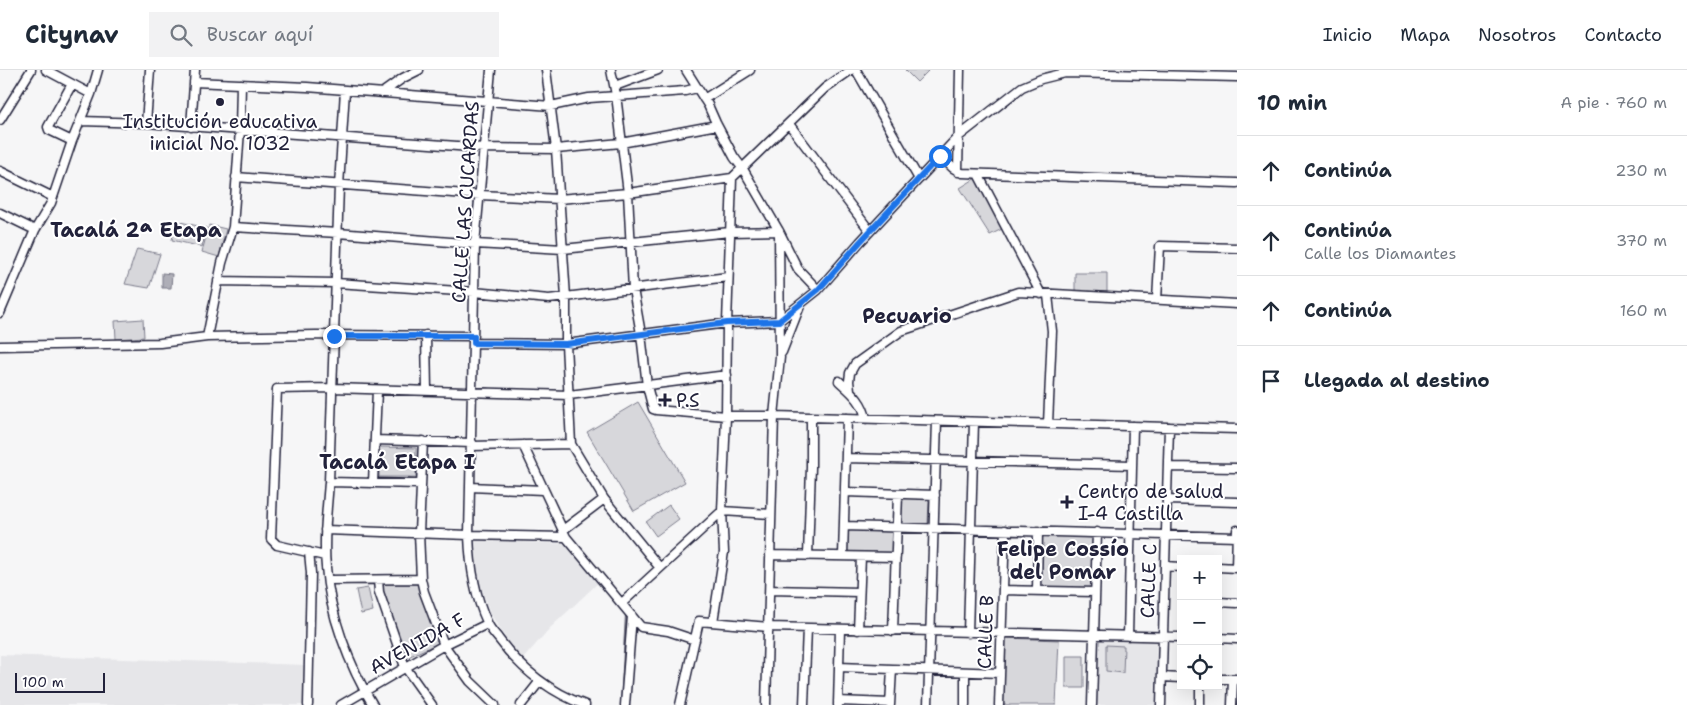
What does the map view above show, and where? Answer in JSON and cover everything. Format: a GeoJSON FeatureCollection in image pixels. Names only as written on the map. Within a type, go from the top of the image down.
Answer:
{"type":"FeatureCollection","features":[{"type":"Feature","properties":{"kind":"street"},"geometry":{"type":"LineString","coordinates":[[0,120],[31,70]]}},
{"type":"Feature","properties":{"kind":"street"},"geometry":{"type":"LineString","coordinates":[[46,70],[91,94]]}},
{"type":"Feature","properties":{"kind":"street"},"geometry":{"type":"LineString","coordinates":[[0,313],[34,230],[53,197],[98,70]]}},
{"type":"Feature","properties":{"kind":"street"},"geometry":{"type":"LineString","coordinates":[[146,123],[150,70]]}},
{"type":"Feature","properties":{"kind":"street"},"geometry":{"type":"LineString","coordinates":[[191,127],[195,70]]}},
{"type":"Feature","properties":{"kind":"street"},"geometry":{"type":"LineString","coordinates":[[382,93],[403,78],[419,70]]}},
{"type":"Feature","properties":{"kind":"street","name":"CALLE LAS CUCARDAS"},"geometry":{"type":"LineString","coordinates":[[492,70],[475,244],[470,560],[475,591],[487,624],[504,646],[540,681],[585,705]]}},
{"type":"Feature","properties":{"kind":"street"},"geometry":{"type":"LineString","coordinates":[[546,70],[556,149],[563,249],[571,444],[604,499],[660,568]]}},
{"type":"Feature","properties":{"kind":"street"},"geometry":{"type":"LineString","coordinates":[[610,70],[616,95],[628,193],[634,289],[647,386],[653,409],[726,416],[1237,429]]}},
{"type":"Feature","properties":{"kind":"street"},"geometry":{"type":"LineString","coordinates":[[614,86],[658,70]]}},
{"type":"Feature","properties":{"kind":"street"},"geometry":{"type":"LineString","coordinates":[[686,70],[704,99],[734,157],[779,231],[798,269],[818,290]]}},
{"type":"Feature","properties":{"kind":"street"},"geometry":{"type":"LineString","coordinates":[[704,99],[750,70]]}},
{"type":"Feature","properties":{"kind":"street"},"geometry":{"type":"LineString","coordinates":[[236,177],[339,186],[559,199],[628,193],[732,178],[825,88],[851,70]]}},
{"type":"Feature","properties":{"kind":"street"},"geometry":{"type":"LineString","coordinates":[[856,70],[919,179]]}},
{"type":"Feature","properties":{"kind":"street"},"geometry":{"type":"LineString","coordinates":[[958,172],[960,70]]}},
{"type":"Feature","properties":{"kind":"street"},"geometry":{"type":"LineString","coordinates":[[0,346],[160,343],[207,337],[426,335],[566,344],[727,323],[779,321],[818,290],[958,137],[1022,87],[1041,78],[1065,72],[1237,78]]}},
{"type":"Feature","properties":{"kind":"street"},"geometry":{"type":"LineString","coordinates":[[194,82],[345,90],[551,106],[589,98],[685,91],[697,88]]}},
{"type":"Feature","properties":{"kind":"street"},"geometry":{"type":"LineString","coordinates":[[72,84],[48,128],[72,141]]}},
{"type":"Feature","properties":{"kind":"street"},"geometry":{"type":"LineString","coordinates":[[207,337],[222,263],[233,226],[240,130],[241,84]]}},
{"type":"Feature","properties":{"kind":"street"},"geometry":{"type":"LineString","coordinates":[[345,90],[339,186],[325,556],[334,611],[340,630],[363,691],[373,705]]}},
{"type":"Feature","properties":{"kind":"street"},"geometry":{"type":"LineString","coordinates":[[81,120],[146,123],[484,148],[556,149],[621,143],[717,125]]}},
{"type":"Feature","properties":{"kind":"street"},"geometry":{"type":"LineString","coordinates":[[789,124],[870,231]]}},
{"type":"Feature","properties":{"kind":"street"},"geometry":{"type":"LineString","coordinates":[[940,156],[958,172],[978,174],[1237,182]]}},
{"type":"Feature","properties":{"kind":"street"},"geometry":{"type":"LineString","coordinates":[[0,172],[53,197]]}},
{"type":"Feature","properties":{"kind":"street"},"geometry":{"type":"LineString","coordinates":[[978,174],[1045,295],[1052,331],[1048,424]]}},
{"type":"Feature","properties":{"kind":"street"},"geometry":{"type":"LineString","coordinates":[[712,622],[724,552],[722,511],[732,178]]}},
{"type":"Feature","properties":{"kind":"street"},"geometry":{"type":"LineString","coordinates":[[1,215],[34,230]]}},
{"type":"Feature","properties":{"kind":"street"},"geometry":{"type":"LineString","coordinates":[[233,226],[563,249],[730,232],[779,231]]}},
{"type":"Feature","properties":{"kind":"street"},"geometry":{"type":"LineString","coordinates":[[766,705],[774,416],[780,357],[779,231]]}},
{"type":"Feature","properties":{"kind":"street"},"geometry":{"type":"LineString","coordinates":[[1157,300],[1160,246],[1237,248]]}},
{"type":"Feature","properties":{"kind":"street"},"geometry":{"type":"LineString","coordinates":[[218,281],[336,283],[474,292],[549,300],[728,277]]}},
{"type":"Feature","properties":{"kind":"street"},"geometry":{"type":"LineString","coordinates":[[850,390],[850,372],[855,364],[901,332],[1018,292],[1045,295],[1237,304]]}},
{"type":"Feature","properties":{"kind":"street"},"geometry":{"type":"LineString","coordinates":[[780,357],[800,306]]}},
{"type":"Feature","properties":{"kind":"street"},"geometry":{"type":"LineString","coordinates":[[426,335],[427,391]]}},
{"type":"Feature","properties":{"kind":"street"},"geometry":{"type":"LineString","coordinates":[[325,556],[277,545],[272,540],[277,389],[332,388],[569,395],[727,375]]}},
{"type":"Feature","properties":{"kind":"street"},"geometry":{"type":"LineString","coordinates":[[839,381],[850,390],[864,409],[866,419]]}},
{"type":"Feature","properties":{"kind":"street"},"geometry":{"type":"LineString","coordinates":[[373,483],[377,390]]}},
{"type":"Feature","properties":{"kind":"street"},"geometry":{"type":"LineString","coordinates":[[808,556],[812,467],[811,417]]}},
{"type":"Feature","properties":{"kind":"street"},"geometry":{"type":"LineString","coordinates":[[843,556],[846,418]]}},
{"type":"Feature","properties":{"kind":"street"},"geometry":{"type":"LineString","coordinates":[[928,705],[937,421]]}},
{"type":"Feature","properties":{"kind":"street"},"geometry":{"type":"LineString","coordinates":[[968,632],[974,422]]}},
{"type":"Feature","properties":{"kind":"street"},"geometry":{"type":"LineString","coordinates":[[1128,636],[1133,426]]}},
{"type":"Feature","properties":{"kind":"street","name":"CALLE C"},"geometry":{"type":"LineString","coordinates":[[1161,705],[1170,428]]}},
{"type":"Feature","properties":{"kind":"street"},"geometry":{"type":"LineString","coordinates":[[375,440],[471,445],[571,444]]}},
{"type":"Feature","properties":{"kind":"street"},"geometry":{"type":"LineString","coordinates":[[423,441],[419,533],[421,579],[424,592],[444,645],[470,680],[495,705]]}},
{"type":"Feature","properties":{"kind":"street"},"geometry":{"type":"LineString","coordinates":[[523,445],[565,533],[641,627],[668,630],[695,640]]}},
{"type":"Feature","properties":{"kind":"street"},"geometry":{"type":"LineString","coordinates":[[846,458],[1132,465]]}},
{"type":"Feature","properties":{"kind":"street"},"geometry":{"type":"LineString","coordinates":[[1168,467],[1237,468]]}},
{"type":"Feature","properties":{"kind":"street"},"geometry":{"type":"LineString","coordinates":[[329,482],[421,484]]}},
{"type":"Feature","properties":{"kind":"street"},"geometry":{"type":"LineString","coordinates":[[470,487],[543,490]]}},
{"type":"Feature","properties":{"kind":"street"},"geometry":{"type":"LineString","coordinates":[[845,492],[935,495]]}},
{"type":"Feature","properties":{"kind":"street"},"geometry":{"type":"LineString","coordinates":[[893,631],[898,494]]}},
{"type":"Feature","properties":{"kind":"street"},"geometry":{"type":"LineString","coordinates":[[325,530],[469,535],[565,533],[604,499]]}},
{"type":"Feature","properties":{"kind":"street"},"geometry":{"type":"LineString","coordinates":[[1167,500],[1237,502]]}},
{"type":"Feature","properties":{"kind":"street"},"geometry":{"type":"LineString","coordinates":[[622,603],[722,511],[771,514]]}},
{"type":"Feature","properties":{"kind":"street"},"geometry":{"type":"LineString","coordinates":[[844,526],[1237,537]]}},
{"type":"Feature","properties":{"kind":"street","name":"CALLE B"},"geometry":{"type":"LineString","coordinates":[[999,705],[1004,530]]}},
{"type":"Feature","properties":{"kind":"street"},"geometry":{"type":"LineString","coordinates":[[1222,567],[1237,568],[1237,530]]}},
{"type":"Feature","properties":{"kind":"street"},"geometry":{"type":"LineString","coordinates":[[1037,591],[1038,531]]}},
{"type":"Feature","properties":{"kind":"street"},"geometry":{"type":"LineString","coordinates":[[1092,705],[1097,532]]}},
{"type":"Feature","properties":{"kind":"street"},"geometry":{"type":"LineString","coordinates":[[308,705],[311,573],[309,552]]}},
{"type":"Feature","properties":{"kind":"street"},"geometry":{"type":"LineString","coordinates":[[770,555],[896,557]]}},
{"type":"Feature","properties":{"kind":"street"},"geometry":{"type":"LineString","coordinates":[[858,630],[861,557]]}},
{"type":"Feature","properties":{"kind":"street"},"geometry":{"type":"LineString","coordinates":[[1165,566],[1177,566]]}},
{"type":"Feature","properties":{"kind":"street"},"geometry":{"type":"LineString","coordinates":[[328,580],[421,579]]}},
{"type":"Feature","properties":{"kind":"street"},"geometry":{"type":"LineString","coordinates":[[378,580],[379,592],[405,667],[432,705]]}},
{"type":"Feature","properties":{"kind":"street"},"geometry":{"type":"LineString","coordinates":[[770,590],[860,592]]}},
{"type":"Feature","properties":{"kind":"street"},"geometry":{"type":"LineString","coordinates":[[1003,590],[1095,592]]}},
{"type":"Feature","properties":{"kind":"street"},"geometry":{"type":"LineString","coordinates":[[1222,602],[1237,603]]}},
{"type":"Feature","properties":{"kind":"street"},"geometry":{"type":"LineString","coordinates":[[625,705],[632,616]]}},
{"type":"Feature","properties":{"kind":"street"},"geometry":{"type":"LineString","coordinates":[[680,705],[699,621],[769,627],[858,630],[1177,637]]}},
{"type":"Feature","properties":{"kind":"street","name":"AVENIDA F"},"geometry":{"type":"LineString","coordinates":[[341,705],[444,645],[487,624]]}},
{"type":"Feature","properties":{"kind":"street"},"geometry":{"type":"LineString","coordinates":[[804,705],[807,628]]}},
{"type":"Feature","properties":{"kind":"street"},"geometry":{"type":"LineString","coordinates":[[840,629],[838,703],[890,704],[892,669]]}},
{"type":"Feature","properties":{"kind":"street"},"geometry":{"type":"LineString","coordinates":[[1222,638],[1237,639]]}},
{"type":"Feature","properties":{"kind":"street"},"geometry":{"type":"LineString","coordinates":[[839,667],[1000,673]]}},
{"type":"Feature","properties":{"kind":"street"},"geometry":{"type":"LineString","coordinates":[[965,672],[965,705]]}},
{"type":"Feature","properties":{"kind":"street"},"geometry":{"type":"LineString","coordinates":[[1162,677],[1177,678]]}},
{"type":"Feature","properties":{"kind":"street"},"geometry":{"type":"LineString","coordinates":[[1222,679],[1235,679],[1232,705]]}},
{"type":"Feature","properties":{"kind":"street"},"geometry":{"type":"LineString","coordinates":[[521,705],[540,681]]}},
{"type":"Feature","properties":{"kind":"street"},"geometry":{"type":"LineString","coordinates":[[1200,690],[1200,705]]}},
{"type":"Feature","properties":{"kind":"street","name":"AVENIDA F"},"geometry":{"type":"LineString","coordinates":[[346,705],[363,691]]}},
{"type":"Feature","properties":{"kind":"shaded area"},"geometry":{"type":"Polygon","coordinates":[[[905,70],[929,70],[917,82],[905,70]]]}},
{"type":"Feature","properties":{"kind":"shaded area"},"geometry":{"type":"Polygon","coordinates":[[[976,178],[1004,228],[990,235],[960,188],[976,178]]]}},
{"type":"Feature","properties":{"kind":"shaded area"},"geometry":{"type":"Polygon","coordinates":[[[176,221],[207,228],[202,247],[172,240],[176,221]]]}},
{"type":"Feature","properties":{"kind":"shaded area"},"geometry":{"type":"Polygon","coordinates":[[[209,225],[226,229],[219,257],[202,252],[209,225]]]}},
{"type":"Feature","properties":{"kind":"shaded area"},"geometry":{"type":"Polygon","coordinates":[[[137,249],[160,254],[149,288],[125,284],[137,249]]]}},
{"type":"Feature","properties":{"kind":"shaded area"},"geometry":{"type":"Polygon","coordinates":[[[162,273],[172,274],[171,288],[162,288],[162,273]]]}},
{"type":"Feature","properties":{"kind":"shaded area"},"geometry":{"type":"Polygon","coordinates":[[[1075,273],[1107,273],[1107,292],[1075,292],[1075,273]]]}},
{"type":"Feature","properties":{"kind":"shaded area"},"geometry":{"type":"Polygon","coordinates":[[[143,319],[144,337],[116,339],[115,321],[143,319]]]}},
{"type":"Feature","properties":{"kind":"shaded area"},"geometry":{"type":"Polygon","coordinates":[[[638,402],[685,482],[634,511],[587,432],[638,402]]]}},
{"type":"Feature","properties":{"kind":"shaded area"},"geometry":{"type":"Polygon","coordinates":[[[379,447],[416,448],[416,477],[379,477],[379,447]]]}},
{"type":"Feature","properties":{"kind":"shaded area"},"geometry":{"type":"Polygon","coordinates":[[[902,496],[929,497],[928,525],[901,524],[902,496]]]}},
{"type":"Feature","properties":{"kind":"shaded area"},"geometry":{"type":"Polygon","coordinates":[[[669,505],[679,519],[656,536],[646,522],[669,505]]]}},
{"type":"Feature","properties":{"kind":"shaded area"},"geometry":{"type":"Polygon","coordinates":[[[845,528],[894,530],[893,555],[844,553],[845,528]]]}},
{"type":"Feature","properties":{"kind":"shaded area"},"geometry":{"type":"Polygon","coordinates":[[[1041,533],[1095,536],[1093,589],[1040,586],[1041,533]]]}},
{"type":"Feature","properties":{"kind":"shaded area"},"geometry":{"type":"Polygon","coordinates":[[[474,540],[569,544],[598,583],[550,628],[522,660],[491,615],[477,576],[474,540]]]}},
{"type":"Feature","properties":{"kind":"shaded area"},"geometry":{"type":"Polygon","coordinates":[[[384,584],[420,584],[438,643],[406,658],[382,588],[384,584]]]}},
{"type":"Feature","properties":{"kind":"shaded area"},"geometry":{"type":"Polygon","coordinates":[[[368,588],[373,611],[361,614],[356,590],[368,588]]]}},
{"type":"Feature","properties":{"kind":"shaded area"},"geometry":{"type":"Polygon","coordinates":[[[1005,638],[1059,640],[1056,705],[1003,705],[1005,638]]]}},
{"type":"Feature","properties":{"kind":"shaded area"},"geometry":{"type":"Polygon","coordinates":[[[1097,641],[1157,641],[1155,705],[1095,705],[1097,641]]]}},
{"type":"Feature","properties":{"kind":"shaded area"},"geometry":{"type":"Polygon","coordinates":[[[1106,645],[1124,646],[1123,673],[1106,671],[1106,645]]]}},
{"type":"Feature","properties":{"kind":"shaded area"},"geometry":{"type":"Polygon","coordinates":[[[0,655],[306,665],[306,705],[0,705],[0,655]]]}},
{"type":"Feature","properties":{"kind":"shaded area"},"geometry":{"type":"Polygon","coordinates":[[[1066,656],[1084,656],[1084,688],[1066,688],[1066,656]]]}},
{"type":"Feature","properties":{"kind":"waterway"},"geometry":{"type":"LineString","coordinates":[[659,563],[665,558]]}},
{"type":"Feature","properties":{"kind":"waterway"},"geometry":{"type":"LineString","coordinates":[[621,705],[626,613]]}},
{"type":"Feature","properties":{"kind":"place","name":"Institución educativa inicial No. 1032"},"geometry":{"type":"Point","coordinates":[220,102]}},
{"type":"Feature","properties":{"kind":"place","name":"P.S"},"geometry":{"type":"Point","coordinates":[665,400]}},
{"type":"Feature","properties":{"kind":"place","name":"Centro de salud I-4 Castilla"},"geometry":{"type":"Point","coordinates":[1067,502]}},
{"type":"Feature","properties":{"kind":"district","name":"Tacalá 2ª Etapa"},"geometry":{"type":"Point","coordinates":[136,230]}},
{"type":"Feature","properties":{"kind":"district","name":"Pecuario"},"geometry":{"type":"Point","coordinates":[907,316]}},
{"type":"Feature","properties":{"kind":"district","name":"Tacalá Etapa I"},"geometry":{"type":"Point","coordinates":[397,462]}},
{"type":"Feature","properties":{"kind":"district","name":"Felipe Cossío del Pomar"},"geometry":{"type":"Point","coordinates":[1063,560]}},
{"type":"Feature","properties":{"kind":"route"},"geometry":{"type":"LineString","coordinates":[[334,336],[474,336],[474,343],[566,344],[727,323],[779,321],[818,290],[940,156]]}}]}
